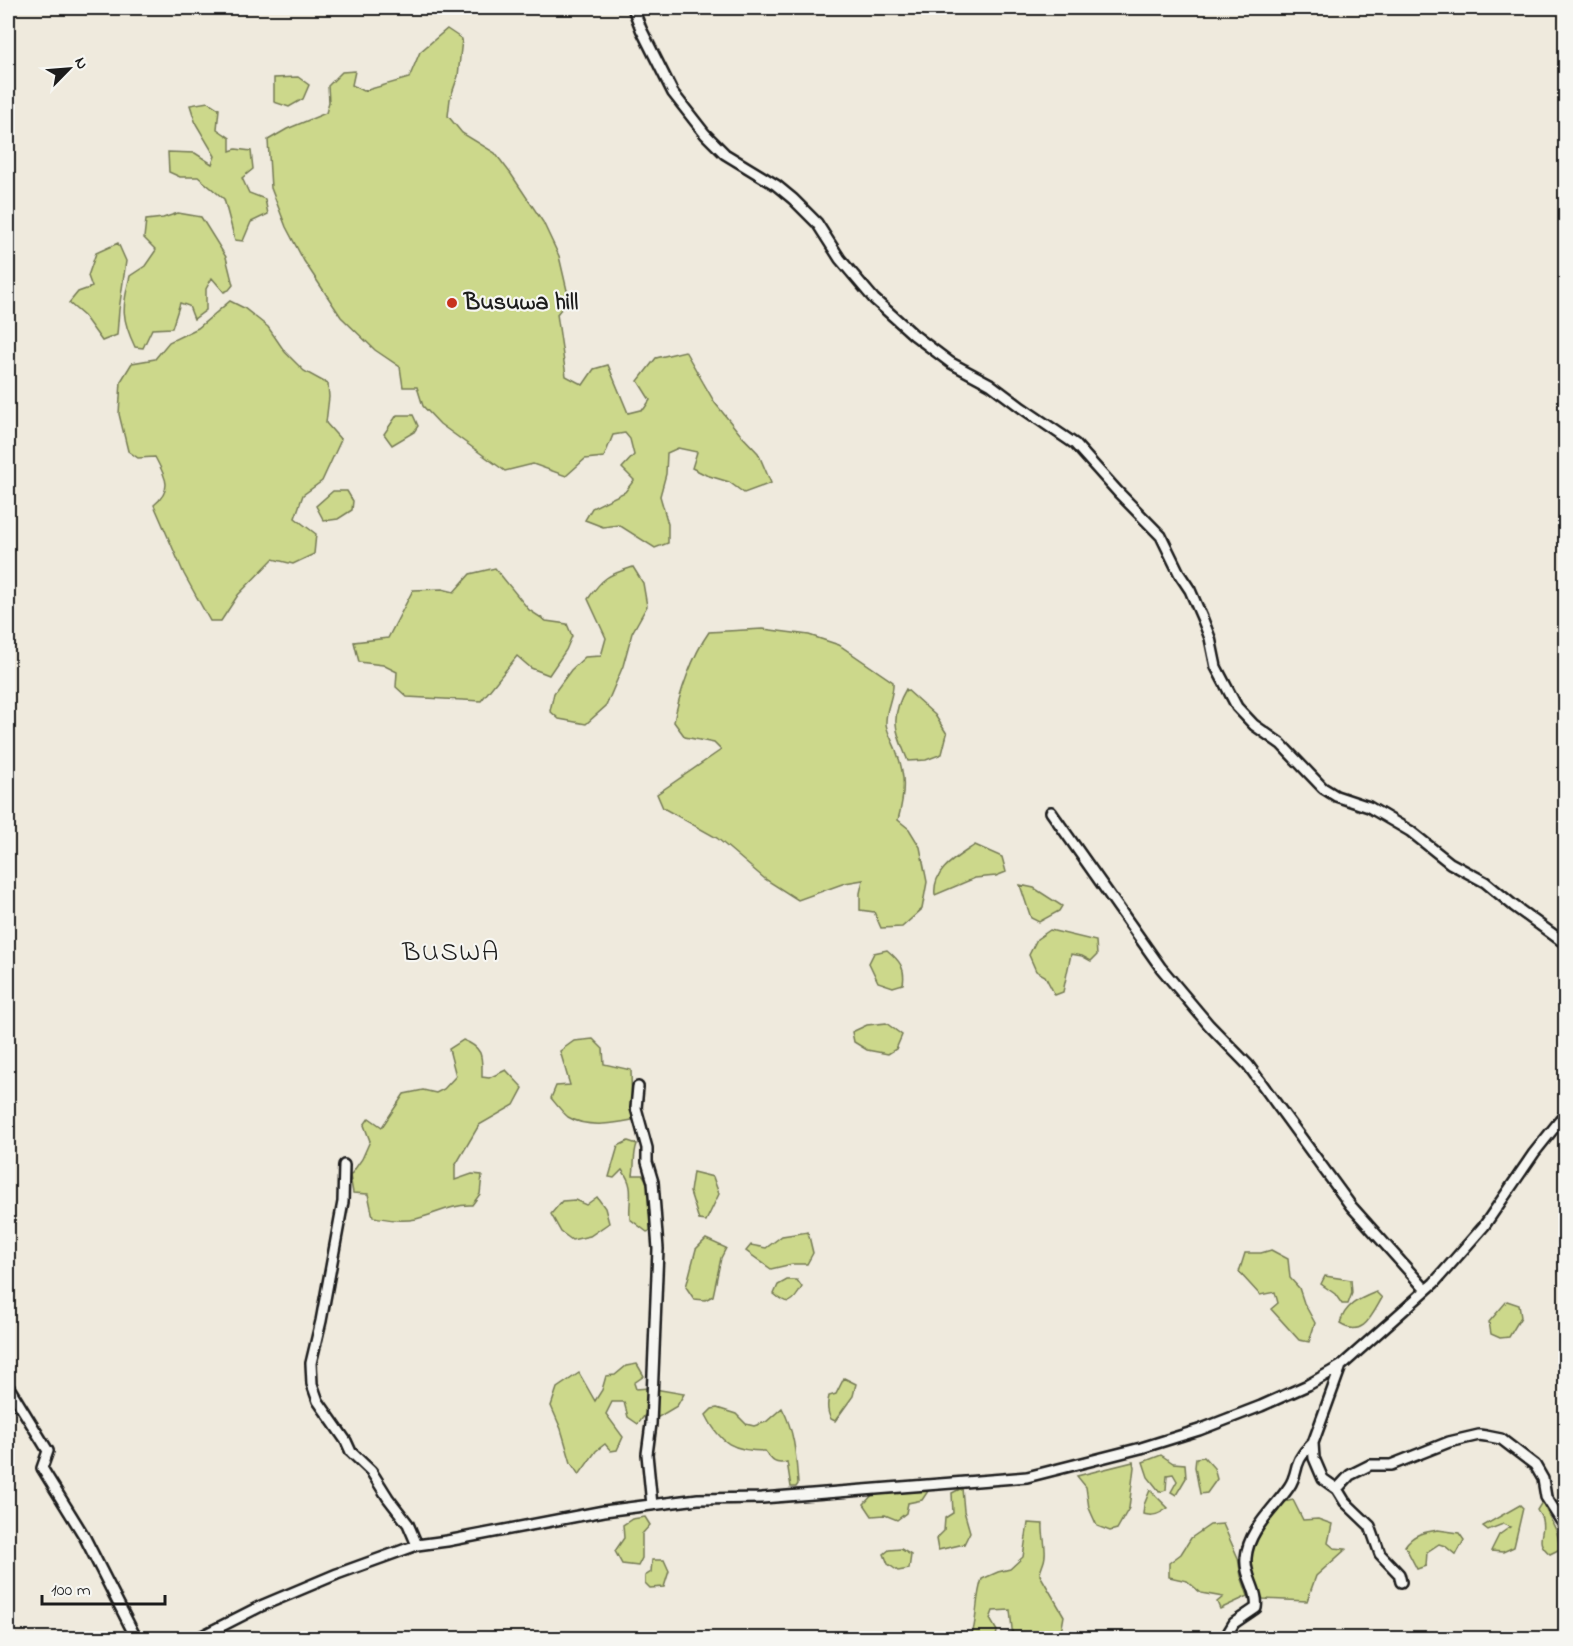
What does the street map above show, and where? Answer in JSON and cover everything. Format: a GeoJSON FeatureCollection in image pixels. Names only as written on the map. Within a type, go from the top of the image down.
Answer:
{"type":"FeatureCollection","features":[{"type":"Feature","properties":{"kind":"street"},"geometry":{"type":"LineString","coordinates":[[633,8],[673,93],[725,154],[776,185],[793,199],[817,223],[840,259],[874,299],[914,335],[951,363],[990,384],[1075,444],[1161,536],[1203,620],[1210,638],[1216,667],[1237,707],[1254,725],[1281,744],[1323,788],[1336,796],[1369,807],[1410,831],[1450,863],[1485,882],[1566,944]]}},
{"type":"Feature","properties":{"kind":"street"},"geometry":{"type":"LineString","coordinates":[[1051,812],[1161,968],[1209,1025],[1248,1065],[1352,1206],[1426,1290]]}},
{"type":"Feature","properties":{"kind":"street"},"geometry":{"type":"LineString","coordinates":[[638,1087],[636,1108],[653,1182],[658,1248],[651,1424],[647,1454],[652,1505]]}},
{"type":"Feature","properties":{"kind":"street"},"geometry":{"type":"LineString","coordinates":[[198,1638],[261,1606],[337,1574],[417,1545],[553,1519],[698,1499],[762,1498],[1026,1477],[1113,1456],[1199,1430],[1298,1390],[1341,1366],[1426,1290],[1484,1226],[1534,1153],[1566,1113]]}},
{"type":"Feature","properties":{"kind":"street"},"geometry":{"type":"LineString","coordinates":[[344,1166],[343,1202],[311,1363],[312,1384],[318,1401],[351,1452],[371,1471],[408,1524],[417,1545]]}},
{"type":"Feature","properties":{"kind":"street"},"geometry":{"type":"LineString","coordinates":[[1226,1638],[1234,1623],[1256,1608],[1255,1594],[1245,1571],[1246,1555],[1251,1540],[1261,1522],[1291,1486],[1296,1476],[1299,1460],[1313,1443],[1341,1366]]}},
{"type":"Feature","properties":{"kind":"street"},"geometry":{"type":"LineString","coordinates":[[8,1386],[48,1451],[42,1468],[84,1536],[136,1638]]}},
{"type":"Feature","properties":{"kind":"street"},"geometry":{"type":"LineString","coordinates":[[1337,1489],[1350,1475],[1370,1465],[1391,1465],[1449,1442],[1479,1435],[1486,1436],[1502,1439],[1535,1465],[1543,1479],[1546,1497],[1562,1522]]}},
{"type":"Feature","properties":{"kind":"street"},"geometry":{"type":"LineString","coordinates":[[1313,1443],[1314,1458],[1323,1479],[1337,1489],[1345,1502],[1370,1526],[1380,1554],[1399,1574],[1401,1582]]}},
{"type":"Feature","properties":{"kind":"green space"},"geometry":{"type":"Polygon","coordinates":[[[447,29],[462,39],[458,76],[450,99],[448,116],[462,133],[495,153],[543,222],[559,256],[569,299],[557,314],[566,376],[583,385],[594,369],[608,365],[628,413],[644,409],[650,400],[638,381],[656,358],[685,351],[715,403],[758,453],[771,483],[744,493],[729,482],[692,468],[697,452],[678,448],[667,453],[666,474],[660,496],[668,524],[668,543],[655,548],[619,525],[603,527],[585,520],[592,508],[625,492],[634,480],[622,468],[634,455],[630,439],[625,433],[613,435],[604,457],[585,459],[566,476],[533,464],[505,471],[440,424],[423,406],[417,387],[403,387],[400,367],[375,350],[341,317],[304,261],[286,227],[271,188],[268,140],[287,129],[326,113],[329,102],[328,86],[342,72],[355,71],[352,85],[364,91],[409,78],[420,52],[447,29]]]}},
{"type":"Feature","properties":{"kind":"green space"},"geometry":{"type":"Polygon","coordinates":[[[298,77],[309,85],[303,99],[289,107],[274,102],[274,78],[298,77]]]}},
{"type":"Feature","properties":{"kind":"green space"},"geometry":{"type":"Polygon","coordinates":[[[208,102],[219,109],[217,129],[230,138],[230,151],[236,149],[251,151],[253,169],[242,178],[249,193],[265,199],[268,214],[251,222],[243,241],[235,240],[224,199],[198,177],[180,177],[169,172],[168,152],[195,153],[212,164],[215,156],[196,124],[190,105],[208,102]]]}},
{"type":"Feature","properties":{"kind":"green space"},"geometry":{"type":"Polygon","coordinates":[[[178,213],[201,217],[226,257],[233,285],[224,292],[212,278],[206,289],[206,310],[194,319],[189,306],[180,303],[172,328],[152,329],[143,348],[135,347],[127,328],[124,304],[130,276],[145,266],[156,250],[144,238],[146,220],[178,213]]]}},
{"type":"Feature","properties":{"kind":"green space"},"geometry":{"type":"Polygon","coordinates":[[[118,243],[126,261],[117,335],[102,341],[84,316],[69,303],[78,292],[92,287],[88,276],[96,253],[118,243]]]}},
{"type":"Feature","properties":{"kind":"green space"},"geometry":{"type":"Polygon","coordinates":[[[230,301],[244,308],[268,327],[285,352],[304,371],[328,384],[326,423],[341,440],[322,481],[303,495],[295,518],[316,534],[314,554],[293,564],[273,559],[238,595],[221,621],[210,621],[184,574],[154,505],[166,488],[162,470],[155,457],[138,458],[128,451],[119,414],[121,381],[132,363],[155,359],[169,342],[198,328],[230,301]]]}},
{"type":"Feature","properties":{"kind":"green space"},"geometry":{"type":"Polygon","coordinates":[[[397,415],[413,415],[418,426],[414,432],[392,445],[384,434],[397,415]]]}},
{"type":"Feature","properties":{"kind":"green space"},"geometry":{"type":"Polygon","coordinates":[[[333,491],[347,491],[353,501],[352,510],[338,519],[324,521],[316,506],[333,491]]]}},
{"type":"Feature","properties":{"kind":"green space"},"geometry":{"type":"Polygon","coordinates":[[[633,567],[643,583],[647,606],[632,633],[623,666],[606,706],[586,724],[559,719],[550,711],[554,693],[571,670],[585,657],[601,656],[606,638],[588,599],[607,578],[633,567]]]}},
{"type":"Feature","properties":{"kind":"green space"},"geometry":{"type":"Polygon","coordinates":[[[495,568],[529,610],[546,621],[567,624],[572,636],[566,650],[549,675],[531,668],[517,656],[481,701],[407,697],[396,687],[397,672],[383,665],[359,662],[354,642],[388,638],[413,590],[442,589],[454,592],[470,574],[495,568]]]}},
{"type":"Feature","properties":{"kind":"green space"},"geometry":{"type":"Polygon","coordinates":[[[763,629],[809,635],[839,645],[893,682],[886,724],[903,776],[903,793],[898,820],[909,829],[920,847],[927,882],[922,909],[902,927],[881,928],[874,912],[860,910],[863,880],[845,883],[798,900],[765,879],[717,838],[663,808],[657,794],[721,750],[714,743],[685,737],[674,722],[687,675],[703,641],[709,632],[763,629]]]}},
{"type":"Feature","properties":{"kind":"green space"},"geometry":{"type":"Polygon","coordinates":[[[906,689],[935,715],[947,734],[942,754],[926,760],[908,761],[896,725],[897,708],[906,689]]]}},
{"type":"Feature","properties":{"kind":"green space"},"geometry":{"type":"Polygon","coordinates":[[[975,845],[1002,857],[1006,872],[996,876],[975,878],[935,895],[937,878],[941,872],[953,860],[975,845]]]}},
{"type":"Feature","properties":{"kind":"green space"},"geometry":{"type":"Polygon","coordinates":[[[1020,885],[1034,888],[1062,906],[1059,911],[1039,922],[1031,918],[1020,885]]]}},
{"type":"Feature","properties":{"kind":"green space"},"geometry":{"type":"Polygon","coordinates":[[[1050,930],[1096,941],[1097,955],[1091,961],[1071,954],[1063,992],[1055,995],[1045,976],[1036,971],[1029,955],[1037,939],[1050,930]]]}},
{"type":"Feature","properties":{"kind":"green space"},"geometry":{"type":"Polygon","coordinates":[[[887,950],[901,965],[903,984],[893,987],[878,982],[869,963],[874,953],[887,950]]]}},
{"type":"Feature","properties":{"kind":"green space"},"geometry":{"type":"Polygon","coordinates":[[[886,1023],[902,1035],[896,1049],[888,1054],[867,1050],[854,1042],[852,1032],[867,1025],[886,1023]]]}},
{"type":"Feature","properties":{"kind":"green space"},"geometry":{"type":"Polygon","coordinates":[[[593,1039],[603,1049],[604,1064],[631,1070],[632,1120],[608,1124],[583,1123],[568,1117],[551,1098],[556,1086],[570,1085],[560,1051],[574,1041],[593,1039]]]}},
{"type":"Feature","properties":{"kind":"green space"},"geometry":{"type":"Polygon","coordinates":[[[463,1040],[478,1050],[482,1064],[482,1077],[489,1078],[506,1070],[523,1088],[514,1105],[479,1125],[455,1166],[455,1180],[472,1174],[482,1175],[480,1194],[472,1205],[451,1208],[416,1219],[373,1217],[368,1194],[353,1193],[350,1176],[362,1159],[370,1141],[364,1125],[369,1118],[382,1127],[404,1094],[423,1090],[436,1093],[444,1089],[456,1076],[449,1049],[463,1040]]]}},
{"type":"Feature","properties":{"kind":"green space"},"geometry":{"type":"Polygon","coordinates":[[[628,1141],[637,1144],[633,1175],[643,1175],[648,1184],[653,1230],[647,1232],[630,1219],[630,1188],[622,1170],[614,1178],[609,1177],[618,1146],[628,1141]]]}},
{"type":"Feature","properties":{"kind":"green space"},"geometry":{"type":"Polygon","coordinates":[[[693,1172],[713,1177],[719,1194],[706,1221],[699,1220],[690,1192],[693,1172]]]}},
{"type":"Feature","properties":{"kind":"green space"},"geometry":{"type":"Polygon","coordinates":[[[597,1197],[605,1208],[609,1223],[590,1236],[572,1240],[561,1232],[551,1214],[562,1201],[575,1200],[586,1205],[597,1197]]]}},
{"type":"Feature","properties":{"kind":"green space"},"geometry":{"type":"Polygon","coordinates":[[[808,1232],[813,1253],[807,1264],[792,1264],[771,1269],[746,1251],[751,1245],[766,1248],[782,1236],[808,1232]]]}},
{"type":"Feature","properties":{"kind":"green space"},"geometry":{"type":"Polygon","coordinates":[[[706,1239],[726,1248],[721,1258],[713,1296],[705,1300],[694,1299],[686,1287],[696,1249],[706,1239]]]}},
{"type":"Feature","properties":{"kind":"green space"},"geometry":{"type":"Polygon","coordinates":[[[1271,1250],[1288,1259],[1290,1278],[1299,1288],[1315,1323],[1309,1342],[1299,1340],[1271,1309],[1278,1303],[1275,1292],[1260,1295],[1239,1272],[1245,1253],[1261,1253],[1271,1250]]]}},
{"type":"Feature","properties":{"kind":"green space"},"geometry":{"type":"Polygon","coordinates":[[[1325,1276],[1351,1280],[1352,1293],[1348,1304],[1342,1304],[1335,1294],[1321,1284],[1325,1276]]]}},
{"type":"Feature","properties":{"kind":"green space"},"geometry":{"type":"Polygon","coordinates":[[[787,1280],[797,1280],[802,1287],[793,1300],[787,1302],[774,1294],[778,1285],[787,1280]]]}},
{"type":"Feature","properties":{"kind":"green space"},"geometry":{"type":"Polygon","coordinates":[[[1376,1292],[1382,1298],[1366,1323],[1355,1329],[1340,1324],[1349,1307],[1376,1292]]]}},
{"type":"Feature","properties":{"kind":"green space"},"geometry":{"type":"Polygon","coordinates":[[[1507,1301],[1519,1305],[1521,1317],[1509,1337],[1500,1338],[1491,1334],[1489,1322],[1507,1301]]]}},
{"type":"Feature","properties":{"kind":"green space"},"geometry":{"type":"Polygon","coordinates":[[[637,1364],[644,1376],[634,1383],[636,1389],[649,1388],[684,1394],[677,1406],[655,1419],[648,1411],[638,1424],[628,1417],[624,1402],[612,1402],[606,1414],[623,1437],[617,1450],[611,1451],[605,1444],[596,1451],[579,1475],[571,1463],[561,1429],[551,1406],[557,1388],[579,1373],[595,1401],[602,1390],[606,1376],[615,1375],[626,1366],[637,1364]]]}},
{"type":"Feature","properties":{"kind":"green space"},"geometry":{"type":"Polygon","coordinates":[[[844,1378],[856,1384],[853,1396],[835,1421],[829,1414],[828,1399],[829,1396],[836,1394],[844,1378]]]}},
{"type":"Feature","properties":{"kind":"green space"},"geometry":{"type":"Polygon","coordinates":[[[717,1408],[736,1414],[746,1424],[754,1426],[766,1422],[782,1408],[790,1426],[794,1445],[798,1484],[796,1487],[791,1487],[787,1462],[772,1460],[765,1451],[736,1447],[717,1433],[706,1415],[712,1409],[717,1408]]]}},
{"type":"Feature","properties":{"kind":"green space"},"geometry":{"type":"Polygon","coordinates":[[[1161,1455],[1173,1463],[1185,1464],[1186,1478],[1176,1495],[1171,1492],[1177,1481],[1173,1474],[1167,1475],[1166,1490],[1160,1492],[1148,1477],[1143,1462],[1161,1455]]]}},
{"type":"Feature","properties":{"kind":"green space"},"geometry":{"type":"Polygon","coordinates":[[[1204,1457],[1214,1468],[1217,1479],[1207,1493],[1200,1494],[1195,1467],[1196,1458],[1204,1457]]]}},
{"type":"Feature","properties":{"kind":"green space"},"geometry":{"type":"Polygon","coordinates":[[[1133,1462],[1129,1508],[1117,1529],[1110,1531],[1097,1526],[1089,1508],[1086,1487],[1077,1476],[1133,1462]]]}},
{"type":"Feature","properties":{"kind":"green space"},"geometry":{"type":"Polygon","coordinates":[[[962,1488],[964,1511],[970,1532],[964,1544],[938,1550],[936,1539],[944,1531],[945,1518],[953,1513],[952,1493],[962,1488]]]}},
{"type":"Feature","properties":{"kind":"green space"},"geometry":{"type":"Polygon","coordinates":[[[1150,1490],[1168,1508],[1156,1514],[1143,1514],[1150,1490]]]}},
{"type":"Feature","properties":{"kind":"green space"},"geometry":{"type":"Polygon","coordinates":[[[928,1491],[922,1500],[908,1503],[906,1513],[897,1520],[885,1515],[872,1516],[864,1504],[873,1494],[928,1491]]]}},
{"type":"Feature","properties":{"kind":"green space"},"geometry":{"type":"Polygon","coordinates":[[[1293,1500],[1303,1520],[1318,1519],[1332,1524],[1328,1543],[1334,1548],[1346,1549],[1316,1576],[1307,1601],[1263,1599],[1252,1570],[1254,1547],[1266,1525],[1284,1502],[1293,1500]]]}},
{"type":"Feature","properties":{"kind":"green space"},"geometry":{"type":"Polygon","coordinates":[[[1542,1502],[1557,1532],[1560,1549],[1550,1554],[1541,1541],[1543,1525],[1537,1510],[1542,1502]]]}},
{"type":"Feature","properties":{"kind":"green space"},"geometry":{"type":"Polygon","coordinates":[[[1520,1505],[1523,1508],[1514,1547],[1503,1552],[1491,1551],[1499,1535],[1510,1527],[1503,1524],[1488,1530],[1483,1526],[1520,1505]]]}},
{"type":"Feature","properties":{"kind":"green space"},"geometry":{"type":"Polygon","coordinates":[[[645,1517],[650,1525],[642,1534],[642,1558],[638,1566],[622,1564],[615,1551],[624,1538],[623,1525],[632,1519],[645,1517]]]}},
{"type":"Feature","properties":{"kind":"green space"},"geometry":{"type":"Polygon","coordinates":[[[1028,1523],[1043,1524],[1045,1555],[1040,1575],[1064,1616],[1060,1638],[1013,1638],[1010,1610],[993,1611],[990,1619],[997,1631],[996,1638],[971,1638],[982,1579],[1010,1569],[1023,1557],[1028,1523]]]}},
{"type":"Feature","properties":{"kind":"green space"},"geometry":{"type":"Polygon","coordinates":[[[1223,1524],[1238,1558],[1248,1596],[1220,1609],[1217,1602],[1223,1597],[1201,1593],[1187,1581],[1169,1577],[1169,1563],[1181,1554],[1191,1538],[1210,1525],[1223,1524]]]}},
{"type":"Feature","properties":{"kind":"green space"},"geometry":{"type":"Polygon","coordinates":[[[1438,1530],[1459,1533],[1464,1540],[1456,1555],[1439,1544],[1427,1552],[1426,1566],[1417,1569],[1405,1546],[1419,1534],[1438,1530]]]}},
{"type":"Feature","properties":{"kind":"green space"},"geometry":{"type":"Polygon","coordinates":[[[901,1549],[911,1555],[909,1569],[898,1571],[888,1564],[884,1554],[889,1550],[901,1549]]]}},
{"type":"Feature","properties":{"kind":"green space"},"geometry":{"type":"Polygon","coordinates":[[[652,1560],[664,1560],[669,1571],[664,1587],[650,1588],[645,1583],[645,1576],[651,1572],[652,1560]]]}},
{"type":"Feature","properties":{"kind":"place","name":"Busuwa hill"},"geometry":{"type":"Point","coordinates":[452,303]}},
{"type":"Feature","properties":{"kind":"district","name":"BUSWA"},"geometry":{"type":"Point","coordinates":[451,953]}}]}
